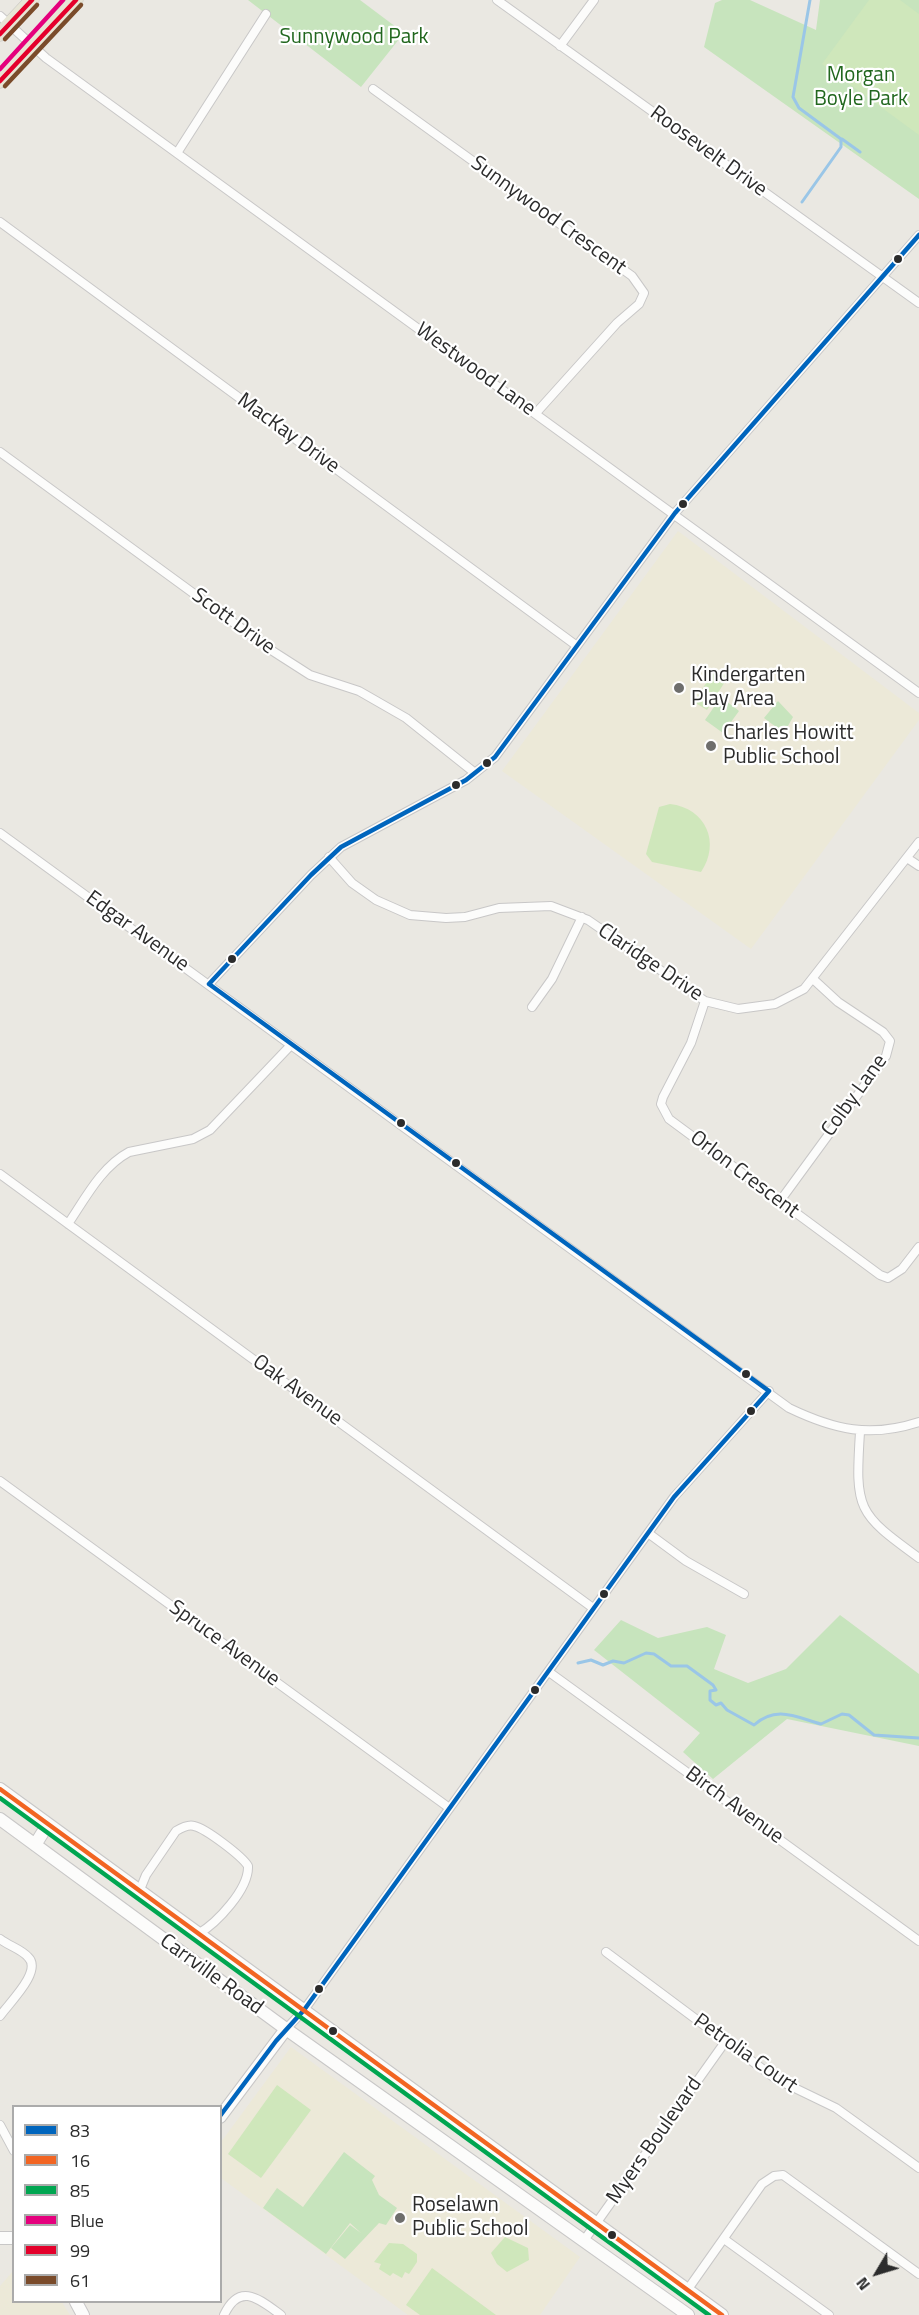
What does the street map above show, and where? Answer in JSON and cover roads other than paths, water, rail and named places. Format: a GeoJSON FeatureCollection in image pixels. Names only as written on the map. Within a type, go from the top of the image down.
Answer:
{"type":"FeatureCollection","features":[{"type":"Feature","properties":{"kind":"main road"},"geometry":{"type":"LineString","coordinates":[[3,25],[32,0]]}},
{"type":"Feature","properties":{"kind":"main road"},"geometry":{"type":"LineString","coordinates":[[0,81],[76,0]]}},
{"type":"Feature","properties":{"kind":"main road","name":"Carrville Road"},"geometry":{"type":"LineString","coordinates":[[0,1790],[722,2315]]}},
{"type":"Feature","properties":{"kind":"main road","name":"Carrville Road"},"geometry":{"type":"LineString","coordinates":[[0,1819],[286,2030],[585,2239],[688,2315]]}},
{"type":"Feature","properties":{"kind":"main road"},"geometry":{"type":"LineString","coordinates":[[35,1845],[48,1824]]}},
{"type":"Feature","properties":{"kind":"main road"},"geometry":{"type":"LineString","coordinates":[[222,2114],[286,2030]]}},
{"type":"Feature","properties":{"kind":"main road"},"geometry":{"type":"LineString","coordinates":[[443,2139],[454,2121]]}},
{"type":"Feature","properties":{"kind":"street","name":"Roosevelt Drive"},"geometry":{"type":"LineString","coordinates":[[497,0],[919,303]]}},
{"type":"Feature","properties":{"kind":"street"},"geometry":{"type":"LineString","coordinates":[[560,46],[594,0]]}},
{"type":"Feature","properties":{"kind":"street"},"geometry":{"type":"LineString","coordinates":[[177,153],[266,14]]}},
{"type":"Feature","properties":{"kind":"street","name":"Westwood Lane"},"geometry":{"type":"LineString","coordinates":[[3,25],[919,693]]}},
{"type":"Feature","properties":{"kind":"street","name":"Sunnywood Crescent"},"geometry":{"type":"LineString","coordinates":[[373,89],[632,276],[644,293],[639,304],[616,323],[536,413]]}},
{"type":"Feature","properties":{"kind":"street","name":"MacKay Drive"},"geometry":{"type":"LineString","coordinates":[[0,222],[577,646]]}},
{"type":"Feature","properties":{"kind":"street"},"geometry":{"type":"LineString","coordinates":[[209,984],[341,847],[475,772],[495,757],[675,513],[881,275],[919,235]]}},
{"type":"Feature","properties":{"kind":"street","name":"Scott Drive"},"geometry":{"type":"LineString","coordinates":[[0,452],[271,650],[310,675],[359,691],[406,718],[475,772]]}},
{"type":"Feature","properties":{"kind":"street","name":"Edgar Avenue"},"geometry":{"type":"LineString","coordinates":[[0,833],[769,1391],[789,1408],[815,1421],[860,1432]]}},
{"type":"Feature","properties":{"kind":"street","name":"Claridge Drive"},"geometry":{"type":"LineString","coordinates":[[329,857],[352,883],[376,900],[410,915],[465,917],[499,908],[551,906],[582,917],[705,1001],[738,1009],[760,1007],[787,1000],[804,989],[919,842]]}},
{"type":"Feature","properties":{"kind":"street"},"geometry":{"type":"LineString","coordinates":[[908,858],[919,866]]}},
{"type":"Feature","properties":{"kind":"street"},"geometry":{"type":"LineString","coordinates":[[532,1007],[552,979],[582,917]]}},
{"type":"Feature","properties":{"kind":"street","name":"Colby Lane"},"geometry":{"type":"LineString","coordinates":[[780,1202],[886,1056],[890,1041],[883,1032],[838,1002],[813,979]]}},
{"type":"Feature","properties":{"kind":"street","name":"Orlon Crescent"},"geometry":{"type":"LineString","coordinates":[[705,1001],[691,1043],[663,1097],[661,1104],[669,1119],[866,1265],[888,1278],[902,1269],[919,1247]]}},
{"type":"Feature","properties":{"kind":"street"},"geometry":{"type":"LineString","coordinates":[[68,1224],[105,1170],[121,1156],[129,1152],[193,1139],[210,1130],[291,1045]]}},
{"type":"Feature","properties":{"kind":"street","name":"Oak Avenue"},"geometry":{"type":"LineString","coordinates":[[0,1174],[593,1608]]}},
{"type":"Feature","properties":{"kind":"street"},"geometry":{"type":"LineString","coordinates":[[286,2030],[304,2010],[448,1807],[549,1672],[674,1497],[769,1391]]}},
{"type":"Feature","properties":{"kind":"street"},"geometry":{"type":"LineString","coordinates":[[919,1422],[904,1427],[860,1432],[859,1488],[866,1515],[878,1528],[919,1558]]}},
{"type":"Feature","properties":{"kind":"street","name":"Spruce Avenue"},"geometry":{"type":"LineString","coordinates":[[0,1481],[448,1807]]}},
{"type":"Feature","properties":{"kind":"street"},"geometry":{"type":"LineString","coordinates":[[648,1533],[695,1567],[744,1594]]}},
{"type":"Feature","properties":{"kind":"street","name":"Birch Avenue"},"geometry":{"type":"LineString","coordinates":[[549,1672],[919,1941]]}},
{"type":"Feature","properties":{"kind":"street"},"geometry":{"type":"LineString","coordinates":[[139,1892],[146,1875],[176,1831],[182,1827],[195,1826],[237,1854],[248,1866],[247,1880],[216,1923],[198,1934]]}},
{"type":"Feature","properties":{"kind":"street"},"geometry":{"type":"LineString","coordinates":[[0,1939],[27,1955],[33,1967],[30,1979],[0,2016]]}},
{"type":"Feature","properties":{"kind":"street","name":"Petrolia Court"},"geometry":{"type":"LineString","coordinates":[[606,1952],[783,2084],[845,2114],[919,2168]]}},
{"type":"Feature","properties":{"kind":"street","name":"Myers Boulevard"},"geometry":{"type":"LineString","coordinates":[[585,2239],[725,2042]]}},
{"type":"Feature","properties":{"kind":"street"},"geometry":{"type":"LineString","coordinates":[[0,2125],[12,2147]]}},
{"type":"Feature","properties":{"kind":"street"},"geometry":{"type":"LineString","coordinates":[[687,2289],[762,2184],[774,2176],[783,2175],[919,2274]]}},
{"type":"Feature","properties":{"kind":"street"},"geometry":{"type":"LineString","coordinates":[[724,2239],[829,2315]]}},
{"type":"Feature","properties":{"kind":"street"},"geometry":{"type":"LineString","coordinates":[[224,2315],[233,2301],[244,2295],[255,2296],[281,2315]]}},
{"type":"Feature","properties":{"kind":"waterway"},"geometry":{"type":"LineString","coordinates":[[802,202],[841,147],[841,139],[799,108],[793,97],[810,0]]}},
{"type":"Feature","properties":{"kind":"waterway"},"geometry":{"type":"LineString","coordinates":[[842,139],[860,152]]}},
{"type":"Feature","properties":{"kind":"waterway"},"geometry":{"type":"LineString","coordinates":[[578,1663],[591,1660],[603,1665],[613,1661],[624,1663],[646,1653],[654,1654],[671,1666],[687,1666],[713,1685],[716,1690],[710,1691],[710,1700],[716,1705],[721,1703],[727,1710],[754,1725],[770,1715],[786,1714],[821,1724],[842,1714],[849,1715],[874,1735],[919,1738]]}},
{"type":"Feature","properties":{"kind":"place","name":"Kindergarten Play Area"},"geometry":{"type":"Point","coordinates":[679,688]}},
{"type":"Feature","properties":{"kind":"place","name":"Charles Howitt Public School"},"geometry":{"type":"Point","coordinates":[711,746]}},
{"type":"Feature","properties":{"kind":"place","name":"Roselawn Public School"},"geometry":{"type":"Point","coordinates":[400,2218]}},
{"type":"Feature","properties":{"kind":"park label","name":"Sunnywood Park"},"geometry":{"type":"Point","coordinates":[354,38]}},
{"type":"Feature","properties":{"kind":"park label","name":"Morgan Boyle Park"},"geometry":{"type":"Point","coordinates":[861,88]}}]}
